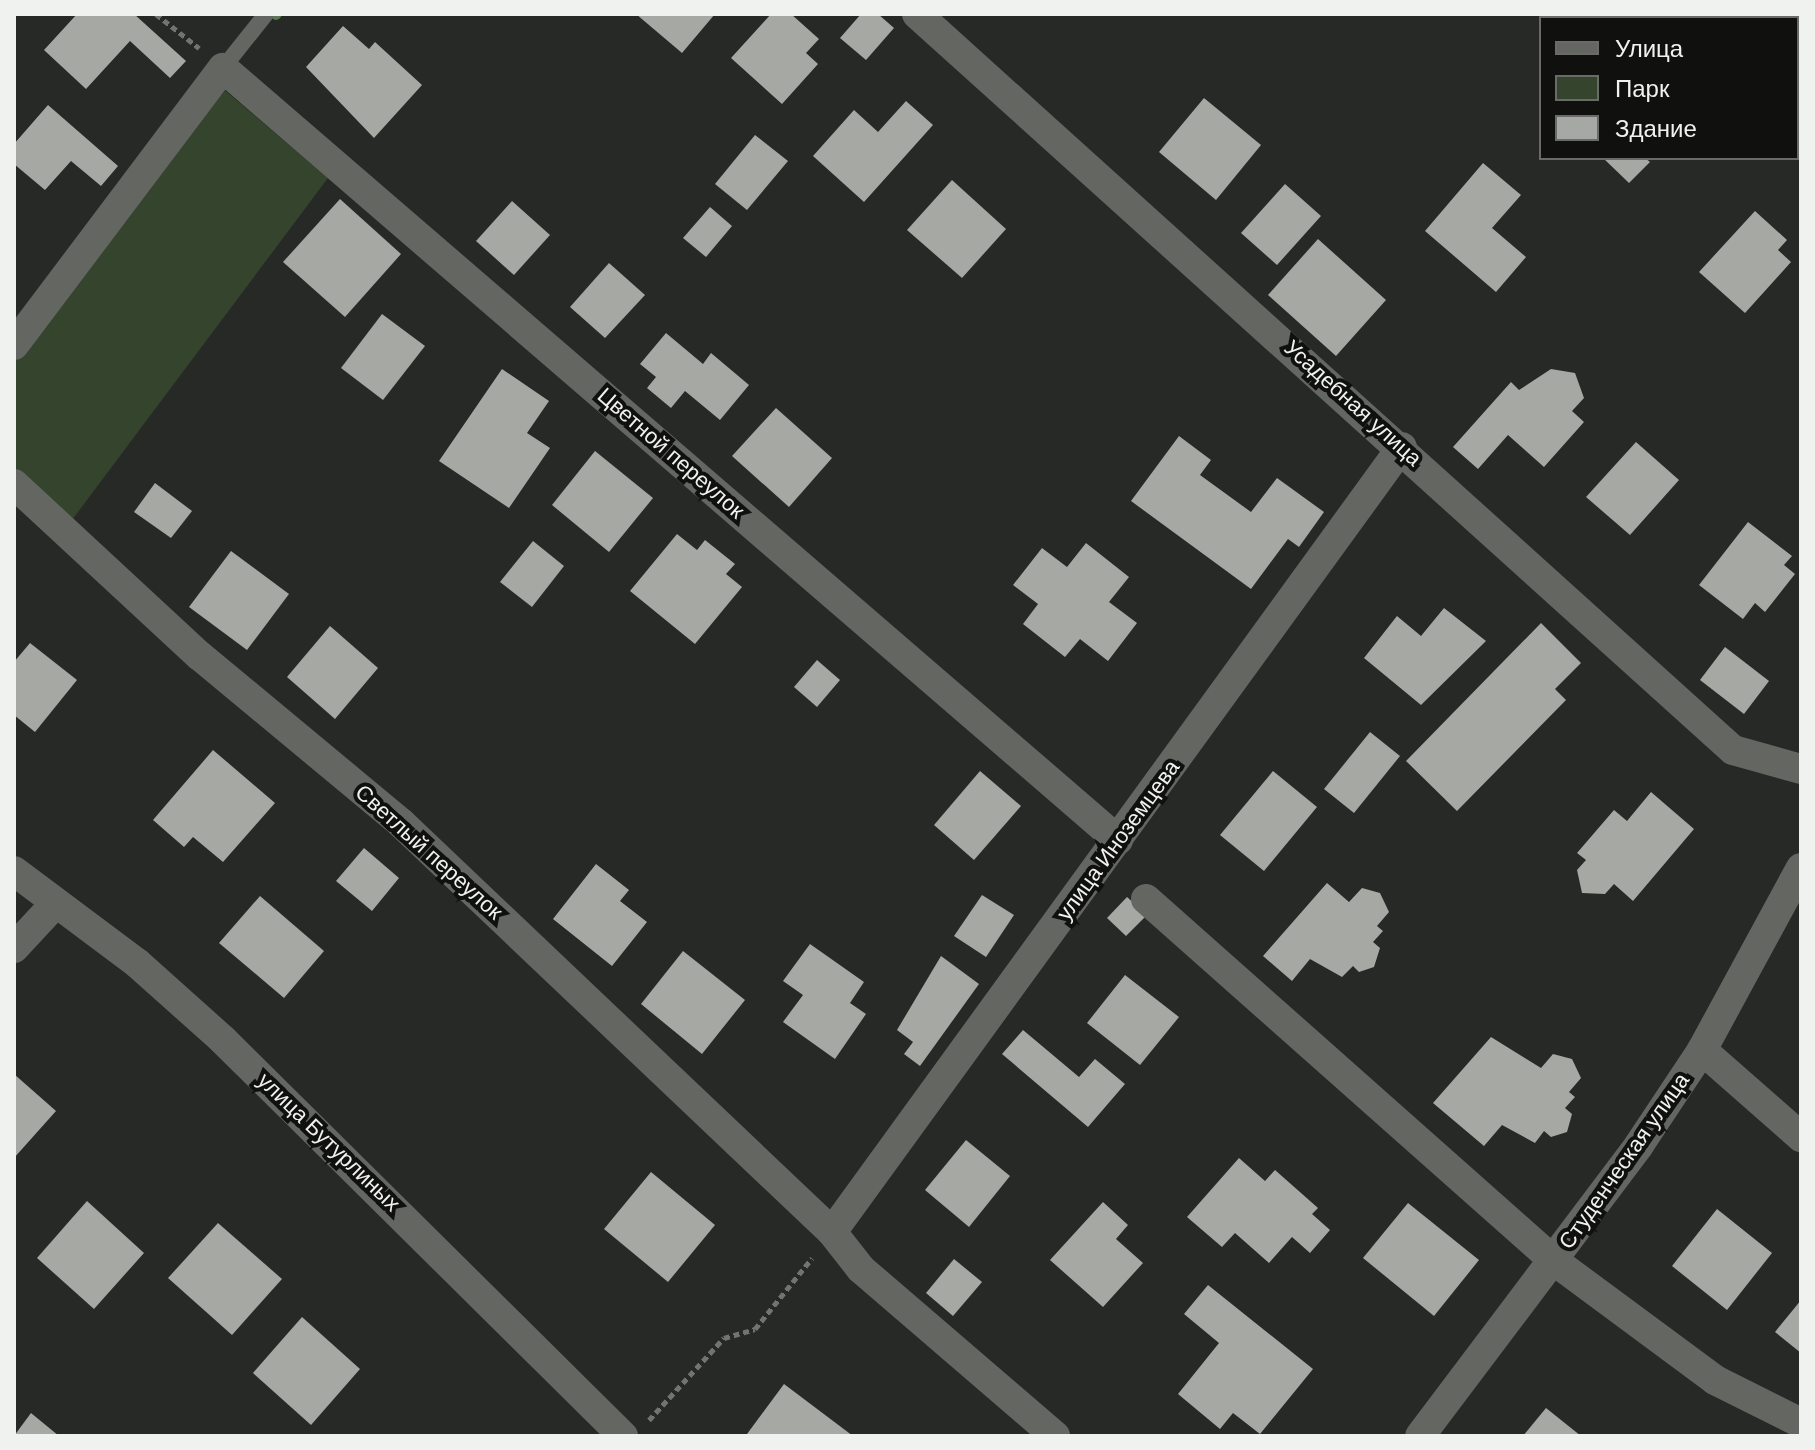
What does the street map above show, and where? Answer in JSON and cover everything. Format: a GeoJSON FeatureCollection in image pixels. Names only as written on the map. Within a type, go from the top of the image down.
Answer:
{"type":"FeatureCollection","features":[{"type":"Feature","properties":{"kind":"street","name":"Усадебная улица"},"geometry":{"type":"LineString","coordinates":[[917,14],[1402,447],[1733,750],[1801,769]]}},
{"type":"Feature","properties":{"kind":"street"},"geometry":{"type":"LineString","coordinates":[[14,345],[223,68]]}},
{"type":"Feature","properties":{"kind":"street","name":"Цветной переулок"},"geometry":{"type":"LineString","coordinates":[[223,68],[1118,840]]}},
{"type":"Feature","properties":{"kind":"street","name":"улица Иноземцева"},"geometry":{"type":"LineString","coordinates":[[832,1232],[1402,447]]}},
{"type":"Feature","properties":{"kind":"street","name":"Светлый переулок"},"geometry":{"type":"LineString","coordinates":[[14,484],[200,656],[401,823],[832,1232],[861,1269],[1055,1436]]}},
{"type":"Feature","properties":{"kind":"street","name":"Студенческая улица"},"geometry":{"type":"LineString","coordinates":[[1420,1436],[1553,1260],[1702,1050],[1801,868]]}},
{"type":"Feature","properties":{"kind":"street","name":"улица Бутурлиных"},"geometry":{"type":"LineString","coordinates":[[14,871],[53,906],[137,963],[223,1040],[634,1430]]}},
{"type":"Feature","properties":{"kind":"street"},"geometry":{"type":"LineString","coordinates":[[1146,899],[1553,1260],[1715,1380],[1801,1423]]}},
{"type":"Feature","properties":{"kind":"street"},"geometry":{"type":"LineString","coordinates":[[14,948],[53,906]]}},
{"type":"Feature","properties":{"kind":"street"},"geometry":{"type":"LineString","coordinates":[[1702,1050],[1801,1137]]}},
{"type":"Feature","properties":{"kind":"lane"},"geometry":{"type":"LineString","coordinates":[[223,68],[266,14]]}},
{"type":"Feature","properties":{"kind":"path"},"geometry":{"type":"LineString","coordinates":[[156,14],[223,68]]}},
{"type":"Feature","properties":{"kind":"path"},"geometry":{"type":"LineString","coordinates":[[634,1430],[724,1338],[755,1329],[832,1232]]}},
{"type":"Feature","properties":{"kind":"green space"},"geometry":{"type":"Polygon","coordinates":[[[222,88],[328,178],[72,520],[14,468],[14,361],[222,88]]]}},
{"type":"Feature","properties":{"kind":"building"},"geometry":{"type":"Polygon","coordinates":[[[77,14],[134,14],[186,61],[170,78],[130,41],[86,89],[44,50],[77,14]]]}},
{"type":"Feature","properties":{"kind":"building"},"geometry":{"type":"Polygon","coordinates":[[[636,14],[715,14],[682,53],[636,14]]]}},
{"type":"Feature","properties":{"kind":"building"},"geometry":{"type":"Polygon","coordinates":[[[771,14],[791,14],[819,39],[806,53],[818,64],[782,104],[731,58],[771,14]]]}},
{"type":"Feature","properties":{"kind":"building"},"geometry":{"type":"Polygon","coordinates":[[[861,14],[878,14],[894,28],[866,60],[840,38],[861,14]]]}},
{"type":"Feature","properties":{"kind":"building"},"geometry":{"type":"Polygon","coordinates":[[[1596,14],[1680,14],[1636,16],[1594,16],[1596,14]]]}},
{"type":"Feature","properties":{"kind":"building"},"geometry":{"type":"Polygon","coordinates":[[[343,26],[369,49],[375,42],[422,85],[374,138],[306,67],[343,26]]]}},
{"type":"Feature","properties":{"kind":"building"},"geometry":{"type":"Polygon","coordinates":[[[1204,98],[1261,145],[1216,200],[1159,152],[1204,98]]]}},
{"type":"Feature","properties":{"kind":"building"},"geometry":{"type":"Polygon","coordinates":[[[906,101],[933,125],[864,202],[813,156],[854,110],[878,132],[906,101]]]}},
{"type":"Feature","properties":{"kind":"building"},"geometry":{"type":"Polygon","coordinates":[[[48,105],[118,166],[101,186],[71,161],[45,190],[14,164],[14,144],[48,105]]]}},
{"type":"Feature","properties":{"kind":"building"},"geometry":{"type":"Polygon","coordinates":[[[755,135],[788,161],[747,210],[715,184],[755,135]]]}},
{"type":"Feature","properties":{"kind":"building"},"geometry":{"type":"Polygon","coordinates":[[[1605,160],[1650,162],[1629,183],[1605,160]]]}},
{"type":"Feature","properties":{"kind":"building"},"geometry":{"type":"Polygon","coordinates":[[[1483,163],[1521,195],[1492,228],[1526,257],[1496,292],[1425,231],[1483,163]]]}},
{"type":"Feature","properties":{"kind":"building"},"geometry":{"type":"Polygon","coordinates":[[[952,180],[1006,229],[962,278],[907,230],[952,180]]]}},
{"type":"Feature","properties":{"kind":"building"},"geometry":{"type":"Polygon","coordinates":[[[1285,184],[1321,216],[1277,265],[1241,233],[1285,184]]]}},
{"type":"Feature","properties":{"kind":"building"},"geometry":{"type":"Polygon","coordinates":[[[340,199],[401,254],[345,317],[283,262],[340,199]]]}},
{"type":"Feature","properties":{"kind":"building"},"geometry":{"type":"Polygon","coordinates":[[[512,201],[550,235],[514,275],[476,241],[512,201]]]}},
{"type":"Feature","properties":{"kind":"building"},"geometry":{"type":"Polygon","coordinates":[[[710,207],[732,226],[706,257],[683,238],[710,207]]]}},
{"type":"Feature","properties":{"kind":"building"},"geometry":{"type":"Polygon","coordinates":[[[1755,211],[1787,240],[1778,250],[1791,262],[1745,313],[1699,272],[1755,211]]]}},
{"type":"Feature","properties":{"kind":"building"},"geometry":{"type":"Polygon","coordinates":[[[1318,239],[1386,300],[1336,356],[1268,295],[1318,239]]]}},
{"type":"Feature","properties":{"kind":"building"},"geometry":{"type":"Polygon","coordinates":[[[609,263],[645,295],[605,338],[570,307],[609,263]]]}},
{"type":"Feature","properties":{"kind":"building"},"geometry":{"type":"Polygon","coordinates":[[[382,314],[425,346],[383,400],[341,368],[382,314]]]}},
{"type":"Feature","properties":{"kind":"building"},"geometry":{"type":"Polygon","coordinates":[[[666,333],[703,364],[711,353],[749,385],[720,420],[685,391],[671,408],[647,388],[656,377],[640,364],[666,333]]]}},
{"type":"Feature","properties":{"kind":"building"},"geometry":{"type":"Polygon","coordinates":[[[502,369],[549,401],[527,433],[550,448],[509,508],[439,461],[502,369]]]}},
{"type":"Feature","properties":{"kind":"building"},"geometry":{"type":"Polygon","coordinates":[[[1551,369],[1575,373],[1584,398],[1572,411],[1584,422],[1544,467],[1508,435],[1478,469],[1453,447],[1511,382],[1519,390],[1551,369]]]}},
{"type":"Feature","properties":{"kind":"building"},"geometry":{"type":"Polygon","coordinates":[[[776,408],[832,458],[789,507],[732,456],[776,408]]]}},
{"type":"Feature","properties":{"kind":"building"},"geometry":{"type":"Polygon","coordinates":[[[1179,436],[1211,460],[1200,475],[1251,512],[1277,478],[1324,512],[1299,547],[1288,539],[1251,589],[1131,501],[1179,436]]]}},
{"type":"Feature","properties":{"kind":"building"},"geometry":{"type":"Polygon","coordinates":[[[1636,442],[1679,480],[1630,535],[1586,497],[1636,442]]]}},
{"type":"Feature","properties":{"kind":"building"},"geometry":{"type":"Polygon","coordinates":[[[595,451],[653,498],[609,552],[552,505],[595,451]]]}},
{"type":"Feature","properties":{"kind":"building"},"geometry":{"type":"Polygon","coordinates":[[[155,483],[192,511],[171,538],[134,512],[155,483]]]}},
{"type":"Feature","properties":{"kind":"building"},"geometry":{"type":"Polygon","coordinates":[[[1748,522],[1792,556],[1784,565],[1795,574],[1765,612],[1755,603],[1743,619],[1699,585],[1748,522]]]}},
{"type":"Feature","properties":{"kind":"building"},"geometry":{"type":"Polygon","coordinates":[[[677,534],[697,550],[705,540],[735,564],[726,574],[742,587],[695,644],[630,591],[677,534]]]}},
{"type":"Feature","properties":{"kind":"building"},"geometry":{"type":"Polygon","coordinates":[[[533,541],[564,566],[532,607],[500,582],[533,541]]]}},
{"type":"Feature","properties":{"kind":"building"},"geometry":{"type":"Polygon","coordinates":[[[1086,543],[1129,577],[1109,602],[1137,623],[1108,661],[1080,639],[1065,657],[1023,624],[1038,604],[1013,585],[1042,548],[1067,567],[1086,543]]]}},
{"type":"Feature","properties":{"kind":"building"},"geometry":{"type":"Polygon","coordinates":[[[231,551],[289,594],[247,650],[189,607],[231,551]]]}},
{"type":"Feature","properties":{"kind":"building"},"geometry":{"type":"Polygon","coordinates":[[[1444,608],[1486,641],[1421,705],[1364,658],[1397,616],[1421,636],[1444,608]]]}},
{"type":"Feature","properties":{"kind":"building"},"geometry":{"type":"Polygon","coordinates":[[[1541,623],[1581,663],[1555,689],[1566,700],[1457,811],[1406,761],[1541,623]]]}},
{"type":"Feature","properties":{"kind":"building"},"geometry":{"type":"Polygon","coordinates":[[[330,626],[378,668],[335,719],[287,677],[330,626]]]}},
{"type":"Feature","properties":{"kind":"building"},"geometry":{"type":"Polygon","coordinates":[[[30,643],[77,680],[35,732],[14,715],[14,662],[30,643]]]}},
{"type":"Feature","properties":{"kind":"building"},"geometry":{"type":"Polygon","coordinates":[[[1725,647],[1769,681],[1744,714],[1700,680],[1725,647]]]}},
{"type":"Feature","properties":{"kind":"building"},"geometry":{"type":"Polygon","coordinates":[[[817,660],[840,680],[817,707],[794,687],[817,660]]]}},
{"type":"Feature","properties":{"kind":"building"},"geometry":{"type":"Polygon","coordinates":[[[1370,732],[1400,756],[1354,813],[1324,789],[1370,732]]]}},
{"type":"Feature","properties":{"kind":"building"},"geometry":{"type":"Polygon","coordinates":[[[213,750],[275,803],[223,862],[193,837],[184,847],[153,820],[213,750]]]}},
{"type":"Feature","properties":{"kind":"building"},"geometry":{"type":"Polygon","coordinates":[[[980,771],[1021,806],[974,860],[934,825],[980,771]]]}},
{"type":"Feature","properties":{"kind":"building"},"geometry":{"type":"Polygon","coordinates":[[[1273,771],[1317,807],[1264,871],[1220,835],[1273,771]]]}},
{"type":"Feature","properties":{"kind":"building"},"geometry":{"type":"Polygon","coordinates":[[[1651,792],[1694,829],[1633,901],[1614,884],[1605,894],[1582,893],[1577,870],[1586,860],[1577,853],[1614,810],[1627,821],[1651,792]]]}},
{"type":"Feature","properties":{"kind":"building"},"geometry":{"type":"Polygon","coordinates":[[[364,848],[399,878],[372,911],[336,881],[364,848]]]}},
{"type":"Feature","properties":{"kind":"building"},"geometry":{"type":"Polygon","coordinates":[[[596,864],[629,890],[620,901],[647,922],[612,966],[553,919],[596,864]]]}},
{"type":"Feature","properties":{"kind":"building"},"geometry":{"type":"Polygon","coordinates":[[[1327,883],[1349,902],[1362,888],[1380,893],[1389,912],[1377,926],[1383,931],[1373,942],[1380,948],[1374,967],[1359,972],[1353,966],[1342,977],[1310,959],[1292,981],[1263,956],[1327,883]]]}},
{"type":"Feature","properties":{"kind":"building"},"geometry":{"type":"Polygon","coordinates":[[[982,895],[1014,915],[986,957],[954,936],[982,895]]]}},
{"type":"Feature","properties":{"kind":"building"},"geometry":{"type":"Polygon","coordinates":[[[260,896],[324,951],[284,998],[219,943],[260,896]]]}},
{"type":"Feature","properties":{"kind":"building"},"geometry":{"type":"Polygon","coordinates":[[[1127,897],[1147,915],[1126,936],[1107,918],[1127,897]]]}},
{"type":"Feature","properties":{"kind":"building"},"geometry":{"type":"Polygon","coordinates":[[[810,944],[864,982],[850,1003],[866,1014],[835,1059],[783,1022],[803,995],[783,981],[810,944]]]}},
{"type":"Feature","properties":{"kind":"building"},"geometry":{"type":"Polygon","coordinates":[[[683,951],[745,1000],[702,1054],[641,1004],[683,951]]]}},
{"type":"Feature","properties":{"kind":"building"},"geometry":{"type":"Polygon","coordinates":[[[941,956],[979,984],[920,1066],[904,1054],[913,1042],[897,1030],[941,956]]]}},
{"type":"Feature","properties":{"kind":"building"},"geometry":{"type":"Polygon","coordinates":[[[1125,975],[1179,1017],[1140,1065],[1087,1023],[1125,975]]]}},
{"type":"Feature","properties":{"kind":"building"},"geometry":{"type":"Polygon","coordinates":[[[1023,1030],[1079,1077],[1095,1059],[1125,1084],[1088,1127],[1002,1054],[1023,1030]]]}},
{"type":"Feature","properties":{"kind":"building"},"geometry":{"type":"Polygon","coordinates":[[[1491,1037],[1541,1068],[1553,1054],[1572,1059],[1581,1078],[1569,1092],[1575,1097],[1565,1108],[1572,1114],[1567,1132],[1551,1137],[1544,1131],[1535,1143],[1502,1125],[1484,1146],[1433,1103],[1491,1037]]]}},
{"type":"Feature","properties":{"kind":"building"},"geometry":{"type":"Polygon","coordinates":[[[14,1074],[56,1111],[14,1158],[14,1074]]]}},
{"type":"Feature","properties":{"kind":"building"},"geometry":{"type":"Polygon","coordinates":[[[966,1140],[1010,1176],[969,1227],[925,1190],[966,1140]]]}},
{"type":"Feature","properties":{"kind":"building"},"geometry":{"type":"Polygon","coordinates":[[[1239,1158],[1265,1181],[1275,1170],[1318,1208],[1312,1214],[1330,1230],[1310,1253],[1292,1237],[1269,1263],[1235,1233],[1222,1247],[1187,1217],[1239,1158]]]}},
{"type":"Feature","properties":{"kind":"building"},"geometry":{"type":"Polygon","coordinates":[[[651,1172],[715,1225],[668,1282],[604,1229],[651,1172]]]}},
{"type":"Feature","properties":{"kind":"building"},"geometry":{"type":"Polygon","coordinates":[[[87,1201],[144,1253],[94,1309],[37,1258],[87,1201]]]}},
{"type":"Feature","properties":{"kind":"building"},"geometry":{"type":"Polygon","coordinates":[[[1103,1202],[1128,1225],[1116,1239],[1143,1263],[1103,1307],[1050,1260],[1103,1202]]]}},
{"type":"Feature","properties":{"kind":"building"},"geometry":{"type":"Polygon","coordinates":[[[1408,1203],[1479,1260],[1434,1316],[1363,1258],[1408,1203]]]}},
{"type":"Feature","properties":{"kind":"building"},"geometry":{"type":"Polygon","coordinates":[[[1717,1209],[1772,1253],[1727,1310],[1672,1266],[1717,1209]]]}},
{"type":"Feature","properties":{"kind":"building"},"geometry":{"type":"Polygon","coordinates":[[[218,1223],[282,1279],[232,1335],[168,1278],[218,1223]]]}},
{"type":"Feature","properties":{"kind":"building"},"geometry":{"type":"Polygon","coordinates":[[[954,1259],[982,1282],[953,1316],[926,1293],[954,1259]]]}},
{"type":"Feature","properties":{"kind":"building"},"geometry":{"type":"Polygon","coordinates":[[[1208,1285],[1313,1369],[1260,1434],[1233,1413],[1220,1429],[1178,1394],[1219,1343],[1184,1314],[1208,1285]]]}},
{"type":"Feature","properties":{"kind":"building"},"geometry":{"type":"Polygon","coordinates":[[[1801,1300],[1801,1353],[1775,1332],[1801,1300]]]}},
{"type":"Feature","properties":{"kind":"building"},"geometry":{"type":"Polygon","coordinates":[[[302,1317],[360,1369],[311,1425],[253,1373],[302,1317]]]}},
{"type":"Feature","properties":{"kind":"building"},"geometry":{"type":"Polygon","coordinates":[[[784,1384],[853,1436],[747,1434],[784,1384]]]}},
{"type":"Feature","properties":{"kind":"building"},"geometry":{"type":"Polygon","coordinates":[[[1546,1408],[1581,1436],[1523,1436],[1546,1408]]]}},
{"type":"Feature","properties":{"kind":"building"},"geometry":{"type":"Polygon","coordinates":[[[31,1413],[59,1436],[14,1436],[31,1413]]]}}]}
